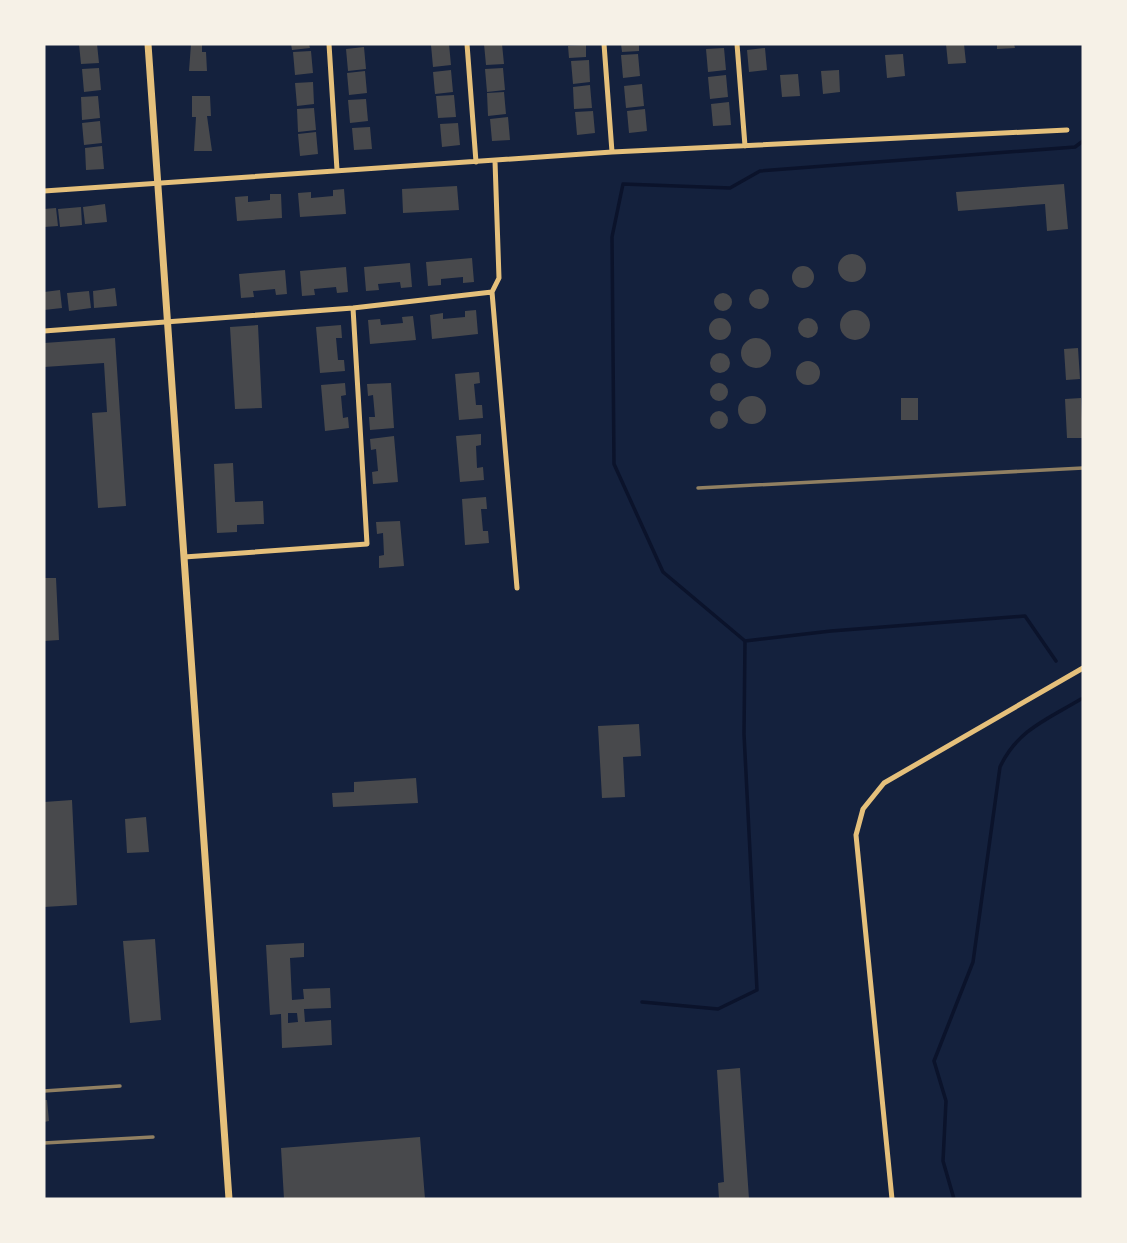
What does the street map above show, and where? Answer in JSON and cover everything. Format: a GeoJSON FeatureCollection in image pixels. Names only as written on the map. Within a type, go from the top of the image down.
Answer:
{"type":"FeatureCollection","features":[{"type":"Feature","properties":{"kind":"street"},"geometry":{"type":"LineString","coordinates":[[148,44],[229,1199]]}},
{"type":"Feature","properties":{"kind":"street"},"geometry":{"type":"LineString","coordinates":[[329,44],[337,170]]}},
{"type":"Feature","properties":{"kind":"street"},"geometry":{"type":"LineString","coordinates":[[467,44],[476,162]]}},
{"type":"Feature","properties":{"kind":"street"},"geometry":{"type":"LineString","coordinates":[[604,44],[612,152]]}},
{"type":"Feature","properties":{"kind":"street"},"geometry":{"type":"LineString","coordinates":[[737,44],[745,146]]}},
{"type":"Feature","properties":{"kind":"street"},"geometry":{"type":"LineString","coordinates":[[44,191],[612,152],[1067,130]]}},
{"type":"Feature","properties":{"kind":"street"},"geometry":{"type":"LineString","coordinates":[[495,161],[499,278],[492,292],[517,588]]}},
{"type":"Feature","properties":{"kind":"street"},"geometry":{"type":"LineString","coordinates":[[44,331],[353,308],[492,292]]}},
{"type":"Feature","properties":{"kind":"street"},"geometry":{"type":"LineString","coordinates":[[184,557],[367,544],[353,308]]}},
{"type":"Feature","properties":{"kind":"street"},"geometry":{"type":"LineString","coordinates":[[892,1199],[856,835],[863,809],[884,783],[1083,668]]}},
{"type":"Feature","properties":{"kind":"building"},"geometry":{"type":"Polygon","coordinates":[[[79,44],[97,44],[99,63],[81,64],[79,44]]]}},
{"type":"Feature","properties":{"kind":"building"},"geometry":{"type":"Polygon","coordinates":[[[191,44],[202,44],[202,52],[206,52],[207,71],[189,71],[191,44]]]}},
{"type":"Feature","properties":{"kind":"building"},"geometry":{"type":"Polygon","coordinates":[[[291,44],[309,44],[310,48],[292,50],[291,44]]]}},
{"type":"Feature","properties":{"kind":"building"},"geometry":{"type":"Polygon","coordinates":[[[449,44],[451,65],[433,67],[431,45],[449,44]]]}},
{"type":"Feature","properties":{"kind":"building"},"geometry":{"type":"Polygon","coordinates":[[[484,44],[502,44],[504,64],[486,65],[484,44]]]}},
{"type":"Feature","properties":{"kind":"building"},"geometry":{"type":"Polygon","coordinates":[[[621,44],[639,44],[639,51],[622,52],[621,44]]]}},
{"type":"Feature","properties":{"kind":"building"},"geometry":{"type":"Polygon","coordinates":[[[946,44],[964,44],[966,63],[948,64],[946,44]]]}},
{"type":"Feature","properties":{"kind":"building"},"geometry":{"type":"Polygon","coordinates":[[[997,44],[1014,44],[1015,48],[997,49],[997,44]]]}},
{"type":"Feature","properties":{"kind":"building"},"geometry":{"type":"Polygon","coordinates":[[[586,45],[586,57],[569,58],[568,46],[586,45]]]}},
{"type":"Feature","properties":{"kind":"building"},"geometry":{"type":"Polygon","coordinates":[[[364,47],[366,69],[348,71],[346,49],[364,47]]]}},
{"type":"Feature","properties":{"kind":"building"},"geometry":{"type":"Polygon","coordinates":[[[724,48],[726,70],[708,72],[706,49],[724,48]]]}},
{"type":"Feature","properties":{"kind":"building"},"geometry":{"type":"Polygon","coordinates":[[[765,48],[767,70],[749,72],[747,50],[765,48]]]}},
{"type":"Feature","properties":{"kind":"building"},"geometry":{"type":"Polygon","coordinates":[[[311,51],[313,73],[295,75],[293,52],[311,51]]]}},
{"type":"Feature","properties":{"kind":"building"},"geometry":{"type":"Polygon","coordinates":[[[638,54],[640,76],[623,78],[621,55],[638,54]]]}},
{"type":"Feature","properties":{"kind":"building"},"geometry":{"type":"Polygon","coordinates":[[[903,54],[905,76],[887,78],[885,55],[903,54]]]}},
{"type":"Feature","properties":{"kind":"building"},"geometry":{"type":"Polygon","coordinates":[[[589,60],[590,82],[573,84],[571,61],[589,60]]]}},
{"type":"Feature","properties":{"kind":"building"},"geometry":{"type":"Polygon","coordinates":[[[99,68],[101,90],[84,92],[82,69],[99,68]]]}},
{"type":"Feature","properties":{"kind":"building"},"geometry":{"type":"Polygon","coordinates":[[[503,68],[505,90],[487,92],[485,69],[503,68]]]}},
{"type":"Feature","properties":{"kind":"building"},"geometry":{"type":"Polygon","coordinates":[[[451,70],[453,92],[435,94],[433,72],[451,70]]]}},
{"type":"Feature","properties":{"kind":"building"},"geometry":{"type":"Polygon","coordinates":[[[839,70],[840,92],[823,94],[821,71],[839,70]]]}},
{"type":"Feature","properties":{"kind":"building"},"geometry":{"type":"Polygon","coordinates":[[[365,71],[367,93],[349,95],[347,73],[365,71]]]}},
{"type":"Feature","properties":{"kind":"building"},"geometry":{"type":"Polygon","coordinates":[[[798,74],[800,96],[782,97],[780,75],[798,74]]]}},
{"type":"Feature","properties":{"kind":"building"},"geometry":{"type":"Polygon","coordinates":[[[726,75],[728,97],[710,99],[708,77],[726,75]]]}},
{"type":"Feature","properties":{"kind":"building"},"geometry":{"type":"Polygon","coordinates":[[[313,82],[314,104],[297,106],[295,83],[313,82]]]}},
{"type":"Feature","properties":{"kind":"building"},"geometry":{"type":"Polygon","coordinates":[[[642,84],[644,106],[626,108],[624,86],[642,84]]]}},
{"type":"Feature","properties":{"kind":"building"},"geometry":{"type":"Polygon","coordinates":[[[590,85],[592,108],[574,109],[573,87],[590,85]]]}},
{"type":"Feature","properties":{"kind":"building"},"geometry":{"type":"Polygon","coordinates":[[[504,92],[506,114],[488,116],[487,93],[504,92]]]}},
{"type":"Feature","properties":{"kind":"building"},"geometry":{"type":"Polygon","coordinates":[[[454,95],[456,117],[438,118],[436,96],[454,95]]]}},
{"type":"Feature","properties":{"kind":"building"},"geometry":{"type":"Polygon","coordinates":[[[98,96],[100,118],[82,120],[81,97],[98,96]]]}},
{"type":"Feature","properties":{"kind":"building"},"geometry":{"type":"Polygon","coordinates":[[[192,96],[210,96],[211,116],[207,116],[212,151],[194,151],[196,117],[192,117],[192,96]]]}},
{"type":"Feature","properties":{"kind":"building"},"geometry":{"type":"Polygon","coordinates":[[[366,99],[368,121],[350,123],[348,100],[366,99]]]}},
{"type":"Feature","properties":{"kind":"building"},"geometry":{"type":"Polygon","coordinates":[[[729,102],[731,125],[713,126],[711,104],[729,102]]]}},
{"type":"Feature","properties":{"kind":"building"},"geometry":{"type":"Polygon","coordinates":[[[314,108],[316,130],[298,132],[297,109],[314,108]]]}},
{"type":"Feature","properties":{"kind":"building"},"geometry":{"type":"Polygon","coordinates":[[[645,109],[647,131],[629,133],[627,111],[645,109]]]}},
{"type":"Feature","properties":{"kind":"building"},"geometry":{"type":"Polygon","coordinates":[[[593,111],[595,133],[577,135],[575,112],[593,111]]]}},
{"type":"Feature","properties":{"kind":"building"},"geometry":{"type":"Polygon","coordinates":[[[508,117],[510,140],[492,141],[490,119],[508,117]]]}},
{"type":"Feature","properties":{"kind":"building"},"geometry":{"type":"Polygon","coordinates":[[[100,121],[102,143],[84,145],[82,123],[100,121]]]}},
{"type":"Feature","properties":{"kind":"building"},"geometry":{"type":"Polygon","coordinates":[[[458,123],[460,145],[442,147],[440,124],[458,123]]]}},
{"type":"Feature","properties":{"kind":"building"},"geometry":{"type":"Polygon","coordinates":[[[370,127],[372,149],[354,150],[352,128],[370,127]]]}},
{"type":"Feature","properties":{"kind":"building"},"geometry":{"type":"Polygon","coordinates":[[[316,132],[318,154],[300,156],[298,134],[316,132]]]}},
{"type":"Feature","properties":{"kind":"building"},"geometry":{"type":"Polygon","coordinates":[[[102,146],[104,169],[86,170],[85,148],[102,146]]]}},
{"type":"Feature","properties":{"kind":"building"},"geometry":{"type":"Polygon","coordinates":[[[1064,184],[1068,229],[1047,231],[1045,204],[958,211],[956,192],[1064,184]]]}},
{"type":"Feature","properties":{"kind":"building"},"geometry":{"type":"Polygon","coordinates":[[[457,186],[459,210],[403,213],[402,189],[457,186]]]}},
{"type":"Feature","properties":{"kind":"building"},"geometry":{"type":"Polygon","coordinates":[[[344,189],[346,214],[300,217],[298,193],[311,192],[311,198],[333,196],[333,190],[344,189]]]}},
{"type":"Feature","properties":{"kind":"building"},"geometry":{"type":"Polygon","coordinates":[[[270,194],[281,194],[282,218],[237,221],[235,197],[248,196],[248,202],[270,200],[270,194]]]}},
{"type":"Feature","properties":{"kind":"building"},"geometry":{"type":"Polygon","coordinates":[[[105,204],[107,222],[85,224],[83,207],[105,204]]]}},
{"type":"Feature","properties":{"kind":"building"},"geometry":{"type":"Polygon","coordinates":[[[81,207],[82,225],[60,227],[58,209],[81,207]]]}},
{"type":"Feature","properties":{"kind":"building"},"geometry":{"type":"Polygon","coordinates":[[[56,208],[58,226],[44,227],[44,209],[56,208]]]}},
{"type":"Feature","properties":{"kind":"building"},"geometry":{"type":"Polygon","coordinates":[[[852,254],[862,258],[866,268],[862,278],[852,282],[842,278],[838,268],[842,258],[852,254]]]}},
{"type":"Feature","properties":{"kind":"building"},"geometry":{"type":"Polygon","coordinates":[[[472,258],[474,282],[463,283],[463,277],[441,279],[441,285],[428,286],[426,262],[472,258]]]}},
{"type":"Feature","properties":{"kind":"building"},"geometry":{"type":"Polygon","coordinates":[[[410,263],[412,287],[401,288],[400,282],[378,284],[379,290],[366,291],[364,267],[410,263]]]}},
{"type":"Feature","properties":{"kind":"building"},"geometry":{"type":"Polygon","coordinates":[[[803,266],[811,269],[814,277],[811,285],[803,288],[795,285],[792,277],[795,269],[803,266]]]}},
{"type":"Feature","properties":{"kind":"building"},"geometry":{"type":"Polygon","coordinates":[[[346,267],[348,292],[337,293],[336,287],[314,289],[315,295],[302,296],[300,271],[346,267]]]}},
{"type":"Feature","properties":{"kind":"building"},"geometry":{"type":"Polygon","coordinates":[[[285,270],[287,294],[276,295],[275,289],[253,291],[254,297],[241,298],[239,274],[285,270]]]}},
{"type":"Feature","properties":{"kind":"building"},"geometry":{"type":"Polygon","coordinates":[[[115,288],[117,306],[94,308],[93,291],[115,288]]]}},
{"type":"Feature","properties":{"kind":"building"},"geometry":{"type":"Polygon","coordinates":[[[759,289],[766,292],[769,299],[766,306],[759,309],[752,306],[749,299],[752,292],[759,289]]]}},
{"type":"Feature","properties":{"kind":"building"},"geometry":{"type":"Polygon","coordinates":[[[60,290],[62,308],[44,310],[44,292],[60,290]]]}},
{"type":"Feature","properties":{"kind":"building"},"geometry":{"type":"Polygon","coordinates":[[[89,291],[91,308],[69,311],[67,293],[89,291]]]}},
{"type":"Feature","properties":{"kind":"building"},"geometry":{"type":"Polygon","coordinates":[[[723,293],[729,296],[732,302],[729,308],[723,311],[717,308],[714,302],[717,296],[723,293]]]}},
{"type":"Feature","properties":{"kind":"building"},"geometry":{"type":"Polygon","coordinates":[[[476,310],[478,334],[432,339],[430,315],[443,313],[443,319],[465,317],[465,311],[476,310]]]}},
{"type":"Feature","properties":{"kind":"building"},"geometry":{"type":"Polygon","coordinates":[[[855,310],[866,314],[870,325],[866,336],[855,340],[844,336],[840,325],[844,314],[855,310]]]}},
{"type":"Feature","properties":{"kind":"building"},"geometry":{"type":"Polygon","coordinates":[[[413,316],[416,340],[370,344],[368,320],[380,319],[381,325],[403,323],[402,317],[413,316]]]}},
{"type":"Feature","properties":{"kind":"building"},"geometry":{"type":"Polygon","coordinates":[[[720,318],[728,321],[731,329],[728,337],[720,340],[712,337],[709,329],[712,321],[720,318]]]}},
{"type":"Feature","properties":{"kind":"building"},"geometry":{"type":"Polygon","coordinates":[[[808,318],[815,321],[818,328],[815,335],[808,338],[801,335],[798,328],[801,321],[808,318]]]}},
{"type":"Feature","properties":{"kind":"building"},"geometry":{"type":"Polygon","coordinates":[[[258,325],[262,408],[235,409],[230,327],[258,325]]]}},
{"type":"Feature","properties":{"kind":"building"},"geometry":{"type":"Polygon","coordinates":[[[341,325],[342,338],[336,338],[338,360],[344,360],[345,371],[320,373],[316,327],[341,325]]]}},
{"type":"Feature","properties":{"kind":"building"},"geometry":{"type":"Polygon","coordinates":[[[115,338],[126,506],[98,508],[92,413],[107,412],[104,363],[44,367],[44,343],[115,338]]]}},
{"type":"Feature","properties":{"kind":"building"},"geometry":{"type":"Polygon","coordinates":[[[756,338],[767,342],[771,353],[767,364],[756,368],[745,364],[741,353],[745,342],[756,338]]]}},
{"type":"Feature","properties":{"kind":"building"},"geometry":{"type":"Polygon","coordinates":[[[1078,348],[1080,379],[1066,380],[1064,349],[1078,348]]]}},
{"type":"Feature","properties":{"kind":"building"},"geometry":{"type":"Polygon","coordinates":[[[720,353],[727,356],[730,363],[727,370],[720,373],[713,370],[710,363],[713,356],[720,353]]]}},
{"type":"Feature","properties":{"kind":"building"},"geometry":{"type":"Polygon","coordinates":[[[808,361],[816,365],[820,373],[816,381],[808,385],[800,381],[796,373],[800,365],[808,361]]]}},
{"type":"Feature","properties":{"kind":"building"},"geometry":{"type":"Polygon","coordinates":[[[479,372],[480,383],[474,384],[476,405],[482,405],[483,418],[459,420],[455,374],[479,372]]]}},
{"type":"Feature","properties":{"kind":"building"},"geometry":{"type":"Polygon","coordinates":[[[345,383],[346,395],[341,396],[343,418],[348,417],[349,428],[325,431],[321,385],[345,383]]]}},
{"type":"Feature","properties":{"kind":"building"},"geometry":{"type":"Polygon","coordinates":[[[391,383],[394,428],[370,430],[369,417],[375,417],[373,395],[368,396],[367,384],[391,383]]]}},
{"type":"Feature","properties":{"kind":"building"},"geometry":{"type":"Polygon","coordinates":[[[715,383],[723,383],[728,392],[726,399],[715,401],[710,396],[710,388],[715,383]]]}},
{"type":"Feature","properties":{"kind":"building"},"geometry":{"type":"Polygon","coordinates":[[[752,396],[762,400],[766,410],[762,420],[752,424],[742,420],[738,410],[742,400],[752,396]]]}},
{"type":"Feature","properties":{"kind":"building"},"geometry":{"type":"Polygon","coordinates":[[[901,398],[918,398],[918,420],[901,420],[901,398]]]}},
{"type":"Feature","properties":{"kind":"building"},"geometry":{"type":"Polygon","coordinates":[[[1081,398],[1083,438],[1067,438],[1065,399],[1081,398]]]}},
{"type":"Feature","properties":{"kind":"building"},"geometry":{"type":"Polygon","coordinates":[[[715,411],[723,411],[728,420],[726,427],[715,429],[710,424],[710,416],[715,411]]]}},
{"type":"Feature","properties":{"kind":"building"},"geometry":{"type":"Polygon","coordinates":[[[481,434],[481,445],[476,446],[477,468],[483,467],[484,480],[460,482],[456,436],[481,434]]]}},
{"type":"Feature","properties":{"kind":"building"},"geometry":{"type":"Polygon","coordinates":[[[394,436],[398,482],[373,484],[372,472],[378,471],[376,449],[371,450],[370,439],[394,436]]]}},
{"type":"Feature","properties":{"kind":"building"},"geometry":{"type":"Polygon","coordinates":[[[233,463],[235,502],[263,501],[264,524],[237,525],[237,532],[217,533],[214,464],[233,463]]]}},
{"type":"Feature","properties":{"kind":"building"},"geometry":{"type":"Polygon","coordinates":[[[486,497],[487,509],[481,509],[483,531],[488,531],[489,543],[465,545],[462,499],[486,497]]]}},
{"type":"Feature","properties":{"kind":"building"},"geometry":{"type":"Polygon","coordinates":[[[400,521],[404,566],[379,568],[379,556],[384,555],[383,533],[377,534],[376,522],[400,521]]]}},
{"type":"Feature","properties":{"kind":"building"},"geometry":{"type":"Polygon","coordinates":[[[44,578],[56,578],[59,640],[44,641],[44,578]]]}},
{"type":"Feature","properties":{"kind":"building"},"geometry":{"type":"Polygon","coordinates":[[[639,724],[641,756],[623,757],[625,797],[602,798],[598,726],[639,724]]]}},
{"type":"Feature","properties":{"kind":"building"},"geometry":{"type":"Polygon","coordinates":[[[416,778],[418,803],[333,807],[332,793],[354,792],[354,782],[416,778]]]}},
{"type":"Feature","properties":{"kind":"building"},"geometry":{"type":"Polygon","coordinates":[[[72,800],[77,905],[44,907],[44,802],[72,800]]]}},
{"type":"Feature","properties":{"kind":"building"},"geometry":{"type":"Polygon","coordinates":[[[146,817],[149,852],[127,853],[125,819],[146,817]]]}},
{"type":"Feature","properties":{"kind":"building"},"geometry":{"type":"Polygon","coordinates":[[[155,939],[161,1020],[130,1023],[123,941],[155,939]]]}},
{"type":"Feature","properties":{"kind":"building"},"geometry":{"type":"Polygon","coordinates":[[[304,943],[304,957],[290,958],[292,1000],[304,999],[303,989],[330,988],[331,1008],[304,1009],[305,1022],[331,1020],[332,1045],[282,1048],[281,1014],[270,1015],[266,945],[304,943]],[[288,1013],[288,1023],[298,1022],[297,1013],[288,1013]]]}},
{"type":"Feature","properties":{"kind":"building"},"geometry":{"type":"Polygon","coordinates":[[[740,1068],[749,1199],[719,1199],[718,1183],[724,1182],[717,1070],[740,1068]]]}},
{"type":"Feature","properties":{"kind":"building"},"geometry":{"type":"Polygon","coordinates":[[[44,1100],[47,1100],[49,1121],[44,1122],[44,1100]]]}},
{"type":"Feature","properties":{"kind":"building"},"geometry":{"type":"Polygon","coordinates":[[[420,1137],[425,1199],[284,1199],[281,1148],[420,1137]]]}},
{"type":"Feature","properties":{"kind":"waterway"},"geometry":{"type":"LineString","coordinates":[[642,1002],[718,1009],[757,990],[744,734],[745,641],[663,572],[614,464],[612,237],[623,184],[730,188],[760,171],[1075,147],[1083,141]]}},
{"type":"Feature","properties":{"kind":"waterway"},"geometry":{"type":"LineString","coordinates":[[745,641],[831,631],[1025,616],[1056,661]]}},
{"type":"Feature","properties":{"kind":"waterway"},"geometry":{"type":"LineString","coordinates":[[954,1199],[943,1161],[946,1101],[934,1061],[973,962],[1000,767],[1024,734],[1081,699]]}},
{"type":"Feature","properties":{"kind":"railway"},"geometry":{"type":"LineString","coordinates":[[698,488],[1083,468]]}},
{"type":"Feature","properties":{"kind":"railway"},"geometry":{"type":"LineString","coordinates":[[44,1091],[120,1086]]}},
{"type":"Feature","properties":{"kind":"railway"},"geometry":{"type":"LineString","coordinates":[[44,1143],[153,1137]]}}]}
